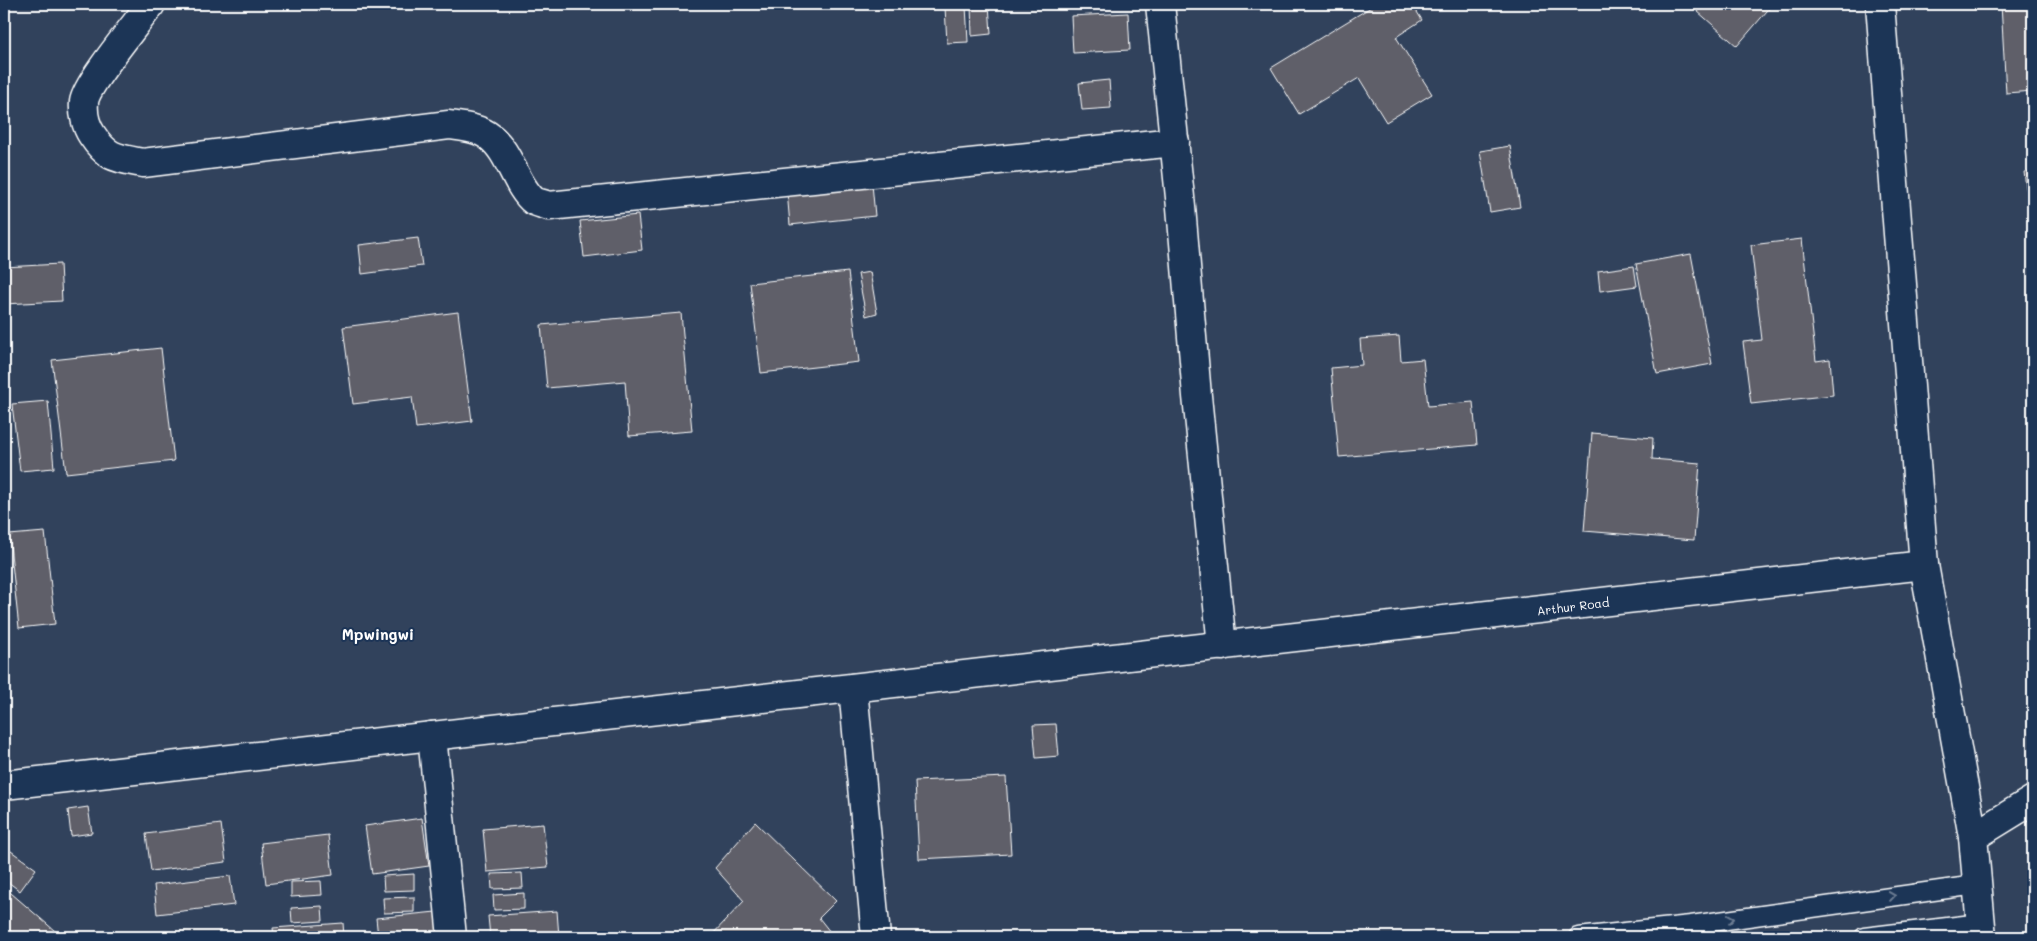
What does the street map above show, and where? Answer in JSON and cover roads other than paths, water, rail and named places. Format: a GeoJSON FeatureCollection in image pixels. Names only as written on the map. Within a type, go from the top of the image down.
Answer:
{"type":"FeatureCollection","features":[{"type":"Feature","properties":{"kind":"street"},"geometry":{"type":"LineString","coordinates":[[151,4],[92,82],[84,101],[87,126],[102,150],[120,159],[143,163],[449,125],[476,129],[490,137],[503,151],[535,202],[549,206],[1175,142]]}},
{"type":"Feature","properties":{"kind":"street"},"geometry":{"type":"LineString","coordinates":[[1160,4],[1175,142],[1222,646]]}},
{"type":"Feature","properties":{"kind":"street"},"geometry":{"type":"LineString","coordinates":[[1880,4],[1924,566],[1974,837],[1976,885],[1981,930]]}},
{"type":"Feature","properties":{"kind":"street","name":"Arthur Road"},"geometry":{"type":"LineString","coordinates":[[4,785],[1924,566]]}},
{"type":"Feature","properties":{"kind":"street"},"geometry":{"type":"LineString","coordinates":[[853,688],[876,937]]}},
{"type":"Feature","properties":{"kind":"street"},"geometry":{"type":"LineString","coordinates":[[432,736],[452,937]]}},
{"type":"Feature","properties":{"kind":"street"},"geometry":{"type":"LineString","coordinates":[[1974,837],[2033,800]]}},
{"type":"Feature","properties":{"kind":"lane"},"geometry":{"type":"LineString","coordinates":[[1578,937],[1691,925],[1976,885]]}},
{"type":"Feature","properties":{"kind":"lane"},"geometry":{"type":"LineString","coordinates":[[1864,937],[1981,930]]}},
{"type":"Feature","properties":{"kind":"district","name":"Mpwingwi"},"geometry":{"type":"Point","coordinates":[378,634]}}]}
